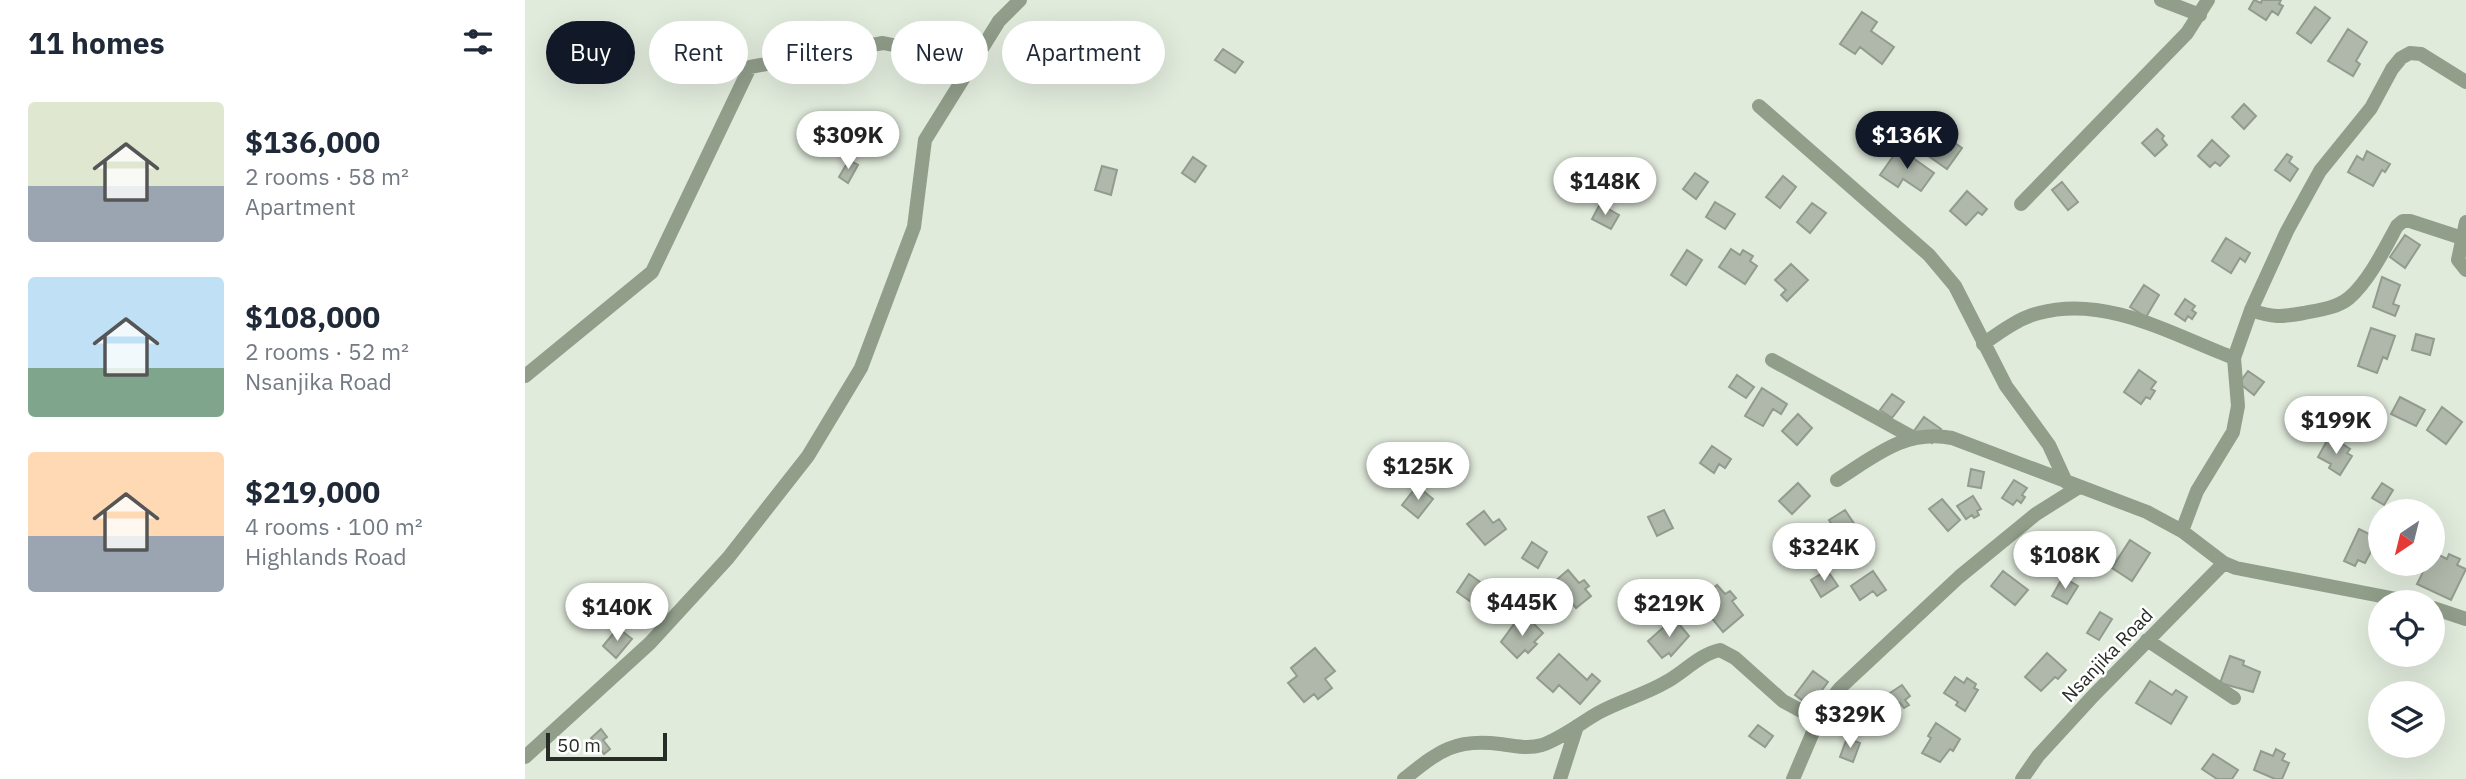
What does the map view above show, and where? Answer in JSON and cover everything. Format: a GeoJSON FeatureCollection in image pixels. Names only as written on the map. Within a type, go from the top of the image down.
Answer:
{"type":"FeatureCollection","features":[{"type":"Feature","properties":{"kind":"street"},"geometry":{"type":"LineString","coordinates":[[988,39],[999,21],[1020,0]]}},
{"type":"Feature","properties":{"kind":"street"},"geometry":{"type":"LineString","coordinates":[[2161,0],[2200,16]]}},
{"type":"Feature","properties":{"kind":"street"},"geometry":{"type":"LineString","coordinates":[[2021,204],[2163,58],[2200,16],[2209,0]]}},
{"type":"Feature","properties":{"kind":"street"},"geometry":{"type":"LineString","coordinates":[[525,376],[652,272],[750,67],[883,43],[891,45]]}},
{"type":"Feature","properties":{"kind":"street"},"geometry":{"type":"LineString","coordinates":[[2182,531],[2197,491],[2233,432],[2238,406],[2234,358],[2251,310],[2311,185],[2371,107],[2392,69],[2410,52],[2421,54],[2466,82]]}},
{"type":"Feature","properties":{"kind":"street"},"geometry":{"type":"LineString","coordinates":[[525,757],[650,643],[728,558],[808,456],[861,368],[914,227],[925,140],[960,84]]}},
{"type":"Feature","properties":{"kind":"street"},"geometry":{"type":"LineString","coordinates":[[1759,106],[1936,262],[1955,286],[2006,386],[2049,445],[2072,484]]}},
{"type":"Feature","properties":{"kind":"street"},"geometry":{"type":"LineString","coordinates":[[2251,310],[2279,318],[2341,303],[2350,297],[2367,275],[2397,226],[2403,221],[2462,238]]}},
{"type":"Feature","properties":{"kind":"street"},"geometry":{"type":"LineString","coordinates":[[2466,222],[2458,260],[2466,270]]}},
{"type":"Feature","properties":{"kind":"street"},"geometry":{"type":"LineString","coordinates":[[1983,344],[2009,326],[2038,313],[2064,309],[2089,310],[2139,319],[2234,358]]}},
{"type":"Feature","properties":{"kind":"street"},"geometry":{"type":"LineString","coordinates":[[1772,360],[1912,437]]}},
{"type":"Feature","properties":{"kind":"street"},"geometry":{"type":"LineString","coordinates":[[1837,480],[1912,437],[1925,435],[1952,438],[2147,512],[2182,531],[2224,563],[2252,572],[2368,594]]}},
{"type":"Feature","properties":{"kind":"street"},"geometry":{"type":"LineString","coordinates":[[1793,779],[1827,702],[1840,688],[1943,591],[2072,484]]}},
{"type":"Feature","properties":{"kind":"street","name":"Nsanjika Road"},"geometry":{"type":"LineString","coordinates":[[2022,779],[2048,744],[2224,563]]}},
{"type":"Feature","properties":{"kind":"street"},"geometry":{"type":"LineString","coordinates":[[2445,612],[2466,618]]}},
{"type":"Feature","properties":{"kind":"street"},"geometry":{"type":"LineString","coordinates":[[2147,640],[2234,698]]}},
{"type":"Feature","properties":{"kind":"street"},"geometry":{"type":"LineString","coordinates":[[1404,779],[1438,753],[1457,744],[1486,743],[1517,747],[1540,745],[1615,705],[1664,683],[1709,654],[1720,650],[1735,658],[1783,701],[1818,720]]}},
{"type":"Feature","properties":{"kind":"street"},"geometry":{"type":"LineString","coordinates":[[1560,779],[1577,726]]}},
{"type":"Feature","properties":{"kind":"building"},"geometry":{"type":"Polygon","coordinates":[[[2254,0],[2261,3],[2262,0],[2281,0],[2279,4],[2283,6],[2278,15],[2272,11],[2266,20],[2249,9],[2254,0]]]}},
{"type":"Feature","properties":{"kind":"building"},"geometry":{"type":"Polygon","coordinates":[[[2315,7],[2330,18],[2311,43],[2297,33],[2315,7]]]}},
{"type":"Feature","properties":{"kind":"building"},"geometry":{"type":"Polygon","coordinates":[[[1862,12],[1877,22],[1871,31],[1894,47],[1882,64],[1860,47],[1855,54],[1840,44],[1862,12]]]}},
{"type":"Feature","properties":{"kind":"building"},"geometry":{"type":"Polygon","coordinates":[[[2348,29],[2367,42],[2356,61],[2360,64],[2353,76],[2328,61],[2348,29]]]}},
{"type":"Feature","properties":{"kind":"building"},"geometry":{"type":"Polygon","coordinates":[[[1223,49],[1243,62],[1235,73],[1215,60],[1223,49]]]}},
{"type":"Feature","properties":{"kind":"building"},"geometry":{"type":"Polygon","coordinates":[[[2244,104],[2256,116],[2244,129],[2232,117],[2244,104]]]}},
{"type":"Feature","properties":{"kind":"building"},"geometry":{"type":"Polygon","coordinates":[[[1935,129],[1962,148],[1947,169],[1920,150],[1935,129]]]}},
{"type":"Feature","properties":{"kind":"building"},"geometry":{"type":"Polygon","coordinates":[[[2157,129],[2164,136],[2162,139],[2167,145],[2155,156],[2142,143],[2157,129]]]}},
{"type":"Feature","properties":{"kind":"building"},"geometry":{"type":"Polygon","coordinates":[[[2212,140],[2229,156],[2220,166],[2215,162],[2210,167],[2198,156],[2212,140]]]}},
{"type":"Feature","properties":{"kind":"building"},"geometry":{"type":"Polygon","coordinates":[[[1899,148],[1934,173],[1921,191],[1903,179],[1898,187],[1880,175],[1899,148]]]}},
{"type":"Feature","properties":{"kind":"building"},"geometry":{"type":"Polygon","coordinates":[[[2367,151],[2390,164],[2385,172],[2382,170],[2373,186],[2348,172],[2357,156],[2363,160],[2367,151]]]}},
{"type":"Feature","properties":{"kind":"building"},"geometry":{"type":"Polygon","coordinates":[[[2287,154],[2292,157],[2289,162],[2298,169],[2290,181],[2275,170],[2287,154]]]}},
{"type":"Feature","properties":{"kind":"building"},"geometry":{"type":"Polygon","coordinates":[[[1193,157],[1206,166],[1195,182],[1182,173],[1193,157]]]}},
{"type":"Feature","properties":{"kind":"building"},"geometry":{"type":"Polygon","coordinates":[[[849,160],[858,165],[848,183],[839,177],[849,160]]]}},
{"type":"Feature","properties":{"kind":"building"},"geometry":{"type":"Polygon","coordinates":[[[1102,166],[1117,170],[1111,195],[1095,190],[1102,166]]]}},
{"type":"Feature","properties":{"kind":"building"},"geometry":{"type":"Polygon","coordinates":[[[1695,173],[1708,182],[1696,199],[1683,189],[1695,173]]]}},
{"type":"Feature","properties":{"kind":"building"},"geometry":{"type":"Polygon","coordinates":[[[1783,176],[1796,187],[1780,208],[1766,197],[1783,176]]]}},
{"type":"Feature","properties":{"kind":"building"},"geometry":{"type":"Polygon","coordinates":[[[2062,182],[2078,202],[2068,210],[2052,190],[2062,182]]]}},
{"type":"Feature","properties":{"kind":"building"},"geometry":{"type":"Polygon","coordinates":[[[1967,191],[1987,209],[1982,215],[1978,212],[1966,225],[1950,211],[1967,191]]]}},
{"type":"Feature","properties":{"kind":"building"},"geometry":{"type":"Polygon","coordinates":[[[1715,202],[1735,214],[1725,229],[1706,217],[1715,202]]]}},
{"type":"Feature","properties":{"kind":"building"},"geometry":{"type":"Polygon","coordinates":[[[1812,203],[1826,213],[1810,233],[1797,222],[1812,203]]]}},
{"type":"Feature","properties":{"kind":"building"},"geometry":{"type":"Polygon","coordinates":[[[1600,204],[1619,215],[1611,229],[1592,219],[1600,204]]]}},
{"type":"Feature","properties":{"kind":"building"},"geometry":{"type":"Polygon","coordinates":[[[2405,235],[2420,245],[2405,268],[2390,257],[2405,235]]]}},
{"type":"Feature","properties":{"kind":"building"},"geometry":{"type":"Polygon","coordinates":[[[2226,238],[2250,253],[2245,262],[2240,258],[2231,273],[2212,261],[2226,238]]]}},
{"type":"Feature","properties":{"kind":"building"},"geometry":{"type":"Polygon","coordinates":[[[1731,249],[1740,255],[1743,250],[1753,256],[1750,261],[1757,266],[1745,284],[1719,267],[1731,249]]]}},
{"type":"Feature","properties":{"kind":"building"},"geometry":{"type":"Polygon","coordinates":[[[1687,250],[1702,260],[1686,285],[1671,275],[1687,250]]]}},
{"type":"Feature","properties":{"kind":"building"},"geometry":{"type":"Polygon","coordinates":[[[1791,264],[1808,280],[1787,301],[1781,295],[1786,290],[1775,280],[1791,264]]]}},
{"type":"Feature","properties":{"kind":"building"},"geometry":{"type":"Polygon","coordinates":[[[2382,277],[2400,285],[2393,304],[2399,306],[2395,316],[2373,307],[2382,277]]]}},
{"type":"Feature","properties":{"kind":"building"},"geometry":{"type":"Polygon","coordinates":[[[2144,285],[2159,295],[2146,317],[2130,307],[2144,285]]]}},
{"type":"Feature","properties":{"kind":"building"},"geometry":{"type":"Polygon","coordinates":[[[2185,299],[2195,306],[2192,310],[2196,313],[2192,319],[2188,316],[2185,321],[2175,314],[2185,299]]]}},
{"type":"Feature","properties":{"kind":"building"},"geometry":{"type":"Polygon","coordinates":[[[2371,328],[2395,336],[2387,359],[2383,357],[2377,373],[2358,366],[2371,328]]]}},
{"type":"Feature","properties":{"kind":"building"},"geometry":{"type":"Polygon","coordinates":[[[2416,334],[2434,339],[2430,355],[2412,350],[2416,334]]]}},
{"type":"Feature","properties":{"kind":"building"},"geometry":{"type":"Polygon","coordinates":[[[2139,370],[2156,382],[2151,389],[2155,391],[2150,399],[2146,397],[2141,404],[2124,392],[2139,370]]]}},
{"type":"Feature","properties":{"kind":"building"},"geometry":{"type":"Polygon","coordinates":[[[2248,371],[2264,382],[2254,395],[2239,383],[2248,371]]]}},
{"type":"Feature","properties":{"kind":"building"},"geometry":{"type":"Polygon","coordinates":[[[1737,375],[1754,387],[1746,398],[1729,387],[1737,375]]]}},
{"type":"Feature","properties":{"kind":"building"},"geometry":{"type":"Polygon","coordinates":[[[1762,388],[1787,404],[1781,414],[1773,409],[1763,426],[1745,416],[1762,388]]]}},
{"type":"Feature","properties":{"kind":"building"},"geometry":{"type":"Polygon","coordinates":[[[1892,394],[1904,402],[1892,418],[1880,410],[1892,394]]]}},
{"type":"Feature","properties":{"kind":"building"},"geometry":{"type":"Polygon","coordinates":[[[2400,397],[2425,410],[2416,426],[2391,414],[2400,397]]]}},
{"type":"Feature","properties":{"kind":"building"},"geometry":{"type":"Polygon","coordinates":[[[2442,407],[2462,422],[2446,444],[2427,430],[2442,407]]]}},
{"type":"Feature","properties":{"kind":"building"},"geometry":{"type":"Polygon","coordinates":[[[1798,414],[1812,428],[1797,445],[1782,431],[1798,414]]]}},
{"type":"Feature","properties":{"kind":"building"},"geometry":{"type":"Polygon","coordinates":[[[1924,417],[1941,429],[1932,443],[1914,431],[1924,417]]]}},
{"type":"Feature","properties":{"kind":"building"},"geometry":{"type":"Polygon","coordinates":[[[2328,439],[2350,449],[2347,453],[2352,456],[2340,475],[2329,468],[2331,464],[2318,457],[2328,439]]]}},
{"type":"Feature","properties":{"kind":"building"},"geometry":{"type":"Polygon","coordinates":[[[1712,446],[1731,459],[1725,468],[1719,464],[1714,473],[1700,463],[1712,446]]]}},
{"type":"Feature","properties":{"kind":"building"},"geometry":{"type":"Polygon","coordinates":[[[1971,469],[1984,472],[1981,488],[1968,486],[1971,469]]]}},
{"type":"Feature","properties":{"kind":"building"},"geometry":{"type":"Polygon","coordinates":[[[2014,480],[2027,488],[2021,503],[2017,500],[2013,505],[2002,498],[2014,480]]]}},
{"type":"Feature","properties":{"kind":"building"},"geometry":{"type":"Polygon","coordinates":[[[1798,483],[1810,496],[1792,514],[1779,501],[1798,483]]]}},
{"type":"Feature","properties":{"kind":"building"},"geometry":{"type":"Polygon","coordinates":[[[2382,483],[2393,490],[2388,499],[2372,498],[2382,483]]]}},
{"type":"Feature","properties":{"kind":"building"},"geometry":{"type":"Polygon","coordinates":[[[1417,486],[1433,499],[1418,518],[1402,505],[1417,486]]]}},
{"type":"Feature","properties":{"kind":"building"},"geometry":{"type":"Polygon","coordinates":[[[1973,496],[1981,509],[1977,511],[1979,515],[1966,519],[1957,506],[1973,496]]]}},
{"type":"Feature","properties":{"kind":"building"},"geometry":{"type":"Polygon","coordinates":[[[1942,499],[1960,520],[1948,531],[1929,509],[1942,499]]]}},
{"type":"Feature","properties":{"kind":"building"},"geometry":{"type":"Polygon","coordinates":[[[1664,510],[1673,528],[1657,536],[1648,517],[1664,510]]]}},
{"type":"Feature","properties":{"kind":"building"},"geometry":{"type":"Polygon","coordinates":[[[1845,510],[1861,534],[1844,550],[1841,545],[1830,552],[1818,534],[1832,525],[1829,520],[1845,510]]]}},
{"type":"Feature","properties":{"kind":"building"},"geometry":{"type":"Polygon","coordinates":[[[1484,511],[1493,523],[1499,519],[1506,529],[1485,545],[1467,524],[1484,511]]]}},
{"type":"Feature","properties":{"kind":"building"},"geometry":{"type":"Polygon","coordinates":[[[2359,529],[2368,534],[2368,557],[2365,563],[2358,560],[2355,566],[2344,561],[2359,529]]]}},
{"type":"Feature","properties":{"kind":"building"},"geometry":{"type":"Polygon","coordinates":[[[2130,540],[2150,553],[2132,581],[2112,568],[2130,540]]]}},
{"type":"Feature","properties":{"kind":"building"},"geometry":{"type":"Polygon","coordinates":[[[1532,542],[1547,552],[1538,568],[1522,558],[1532,542]]]}},
{"type":"Feature","properties":{"kind":"building"},"geometry":{"type":"Polygon","coordinates":[[[2449,554],[2460,559],[2457,565],[2466,569],[2451,600],[2445,597],[2445,590],[2430,590],[2417,584],[2421,576],[2445,576],[2445,558],[2447,559],[2449,554]]]}},
{"type":"Feature","properties":{"kind":"building"},"geometry":{"type":"Polygon","coordinates":[[[1568,570],[1579,583],[1584,580],[1589,586],[1585,589],[1591,596],[1576,608],[1554,582],[1568,570]]]}},
{"type":"Feature","properties":{"kind":"building"},"geometry":{"type":"Polygon","coordinates":[[[1827,570],[1838,586],[1821,597],[1811,580],[1827,570]]]}},
{"type":"Feature","properties":{"kind":"building"},"geometry":{"type":"Polygon","coordinates":[[[1873,571],[1886,590],[1877,596],[1873,591],[1860,600],[1851,586],[1873,571]]]}},
{"type":"Feature","properties":{"kind":"building"},"geometry":{"type":"Polygon","coordinates":[[[2003,571],[2028,590],[2015,605],[1991,586],[2003,571]]]}},
{"type":"Feature","properties":{"kind":"building"},"geometry":{"type":"Polygon","coordinates":[[[1469,574],[1494,592],[1481,609],[1457,592],[1469,574]]]}},
{"type":"Feature","properties":{"kind":"building"},"geometry":{"type":"Polygon","coordinates":[[[2063,577],[2078,586],[2067,604],[2052,596],[2063,577]]]}},
{"type":"Feature","properties":{"kind":"building"},"geometry":{"type":"Polygon","coordinates":[[[1717,585],[1725,594],[1730,591],[1736,598],[1732,601],[1743,615],[1723,632],[1698,601],[1717,585]]]}},
{"type":"Feature","properties":{"kind":"building"},"geometry":{"type":"Polygon","coordinates":[[[2100,612],[2112,619],[2099,640],[2087,633],[2100,612]]]}},
{"type":"Feature","properties":{"kind":"building"},"geometry":{"type":"Polygon","coordinates":[[[1674,618],[1689,636],[1671,656],[1669,653],[1662,658],[1648,641],[1674,618]]]}},
{"type":"Feature","properties":{"kind":"building"},"geometry":{"type":"Polygon","coordinates":[[[1529,619],[1543,633],[1528,653],[1525,650],[1517,658],[1501,642],[1517,620],[1523,625],[1529,619]]]}},
{"type":"Feature","properties":{"kind":"building"},"geometry":{"type":"Polygon","coordinates":[[[618,628],[632,639],[616,658],[603,646],[618,628]]]}},
{"type":"Feature","properties":{"kind":"building"},"geometry":{"type":"Polygon","coordinates":[[[1315,648],[1335,671],[1325,679],[1332,688],[1318,699],[1314,694],[1304,702],[1288,683],[1297,676],[1291,668],[1315,648]]]}},
{"type":"Feature","properties":{"kind":"building"},"geometry":{"type":"Polygon","coordinates":[[[2047,653],[2066,670],[2041,691],[2025,677],[2047,653]]]}},
{"type":"Feature","properties":{"kind":"building"},"geometry":{"type":"Polygon","coordinates":[[[1559,654],[1587,680],[1592,674],[1600,681],[1580,704],[1559,685],[1553,692],[1537,678],[1559,654]]]}},
{"type":"Feature","properties":{"kind":"building"},"geometry":{"type":"Polygon","coordinates":[[[2230,656],[2244,661],[2243,665],[2260,672],[2253,692],[2220,683],[2230,656]]]}},
{"type":"Feature","properties":{"kind":"building"},"geometry":{"type":"Polygon","coordinates":[[[1813,671],[1828,682],[1810,706],[1795,695],[1813,671]]]}},
{"type":"Feature","properties":{"kind":"building"},"geometry":{"type":"Polygon","coordinates":[[[1955,677],[1964,683],[1967,678],[1976,684],[1974,688],[1978,690],[1965,711],[1956,705],[1958,702],[1944,693],[1955,677]]]}},
{"type":"Feature","properties":{"kind":"building"},"geometry":{"type":"Polygon","coordinates":[[[2150,681],[2172,695],[2176,690],[2187,697],[2171,724],[2136,703],[2150,681]]]}},
{"type":"Feature","properties":{"kind":"building"},"geometry":{"type":"Polygon","coordinates":[[[1902,685],[1910,696],[1905,700],[1909,705],[1904,708],[1900,703],[1892,708],[1884,697],[1902,685]]]}},
{"type":"Feature","properties":{"kind":"building"},"geometry":{"type":"Polygon","coordinates":[[[1936,723],[1960,739],[1953,751],[1950,749],[1940,762],[1922,753],[1936,723]]]}},
{"type":"Feature","properties":{"kind":"building"},"geometry":{"type":"Polygon","coordinates":[[[1758,725],[1773,736],[1765,747],[1749,736],[1758,725]]]}},
{"type":"Feature","properties":{"kind":"building"},"geometry":{"type":"Polygon","coordinates":[[[601,729],[607,737],[603,740],[610,749],[604,754],[591,738],[601,729]]]}},
{"type":"Feature","properties":{"kind":"building"},"geometry":{"type":"Polygon","coordinates":[[[1847,738],[1860,743],[1853,762],[1840,757],[1847,738]]]}},
{"type":"Feature","properties":{"kind":"building"},"geometry":{"type":"Polygon","coordinates":[[[2276,749],[2285,754],[2282,760],[2289,763],[2282,779],[2275,779],[2254,770],[2261,751],[2273,756],[2276,749]]]}},
{"type":"Feature","properties":{"kind":"building"},"geometry":{"type":"Polygon","coordinates":[[[2213,754],[2238,770],[2232,779],[2217,779],[2202,769],[2213,754]]]}}]}
